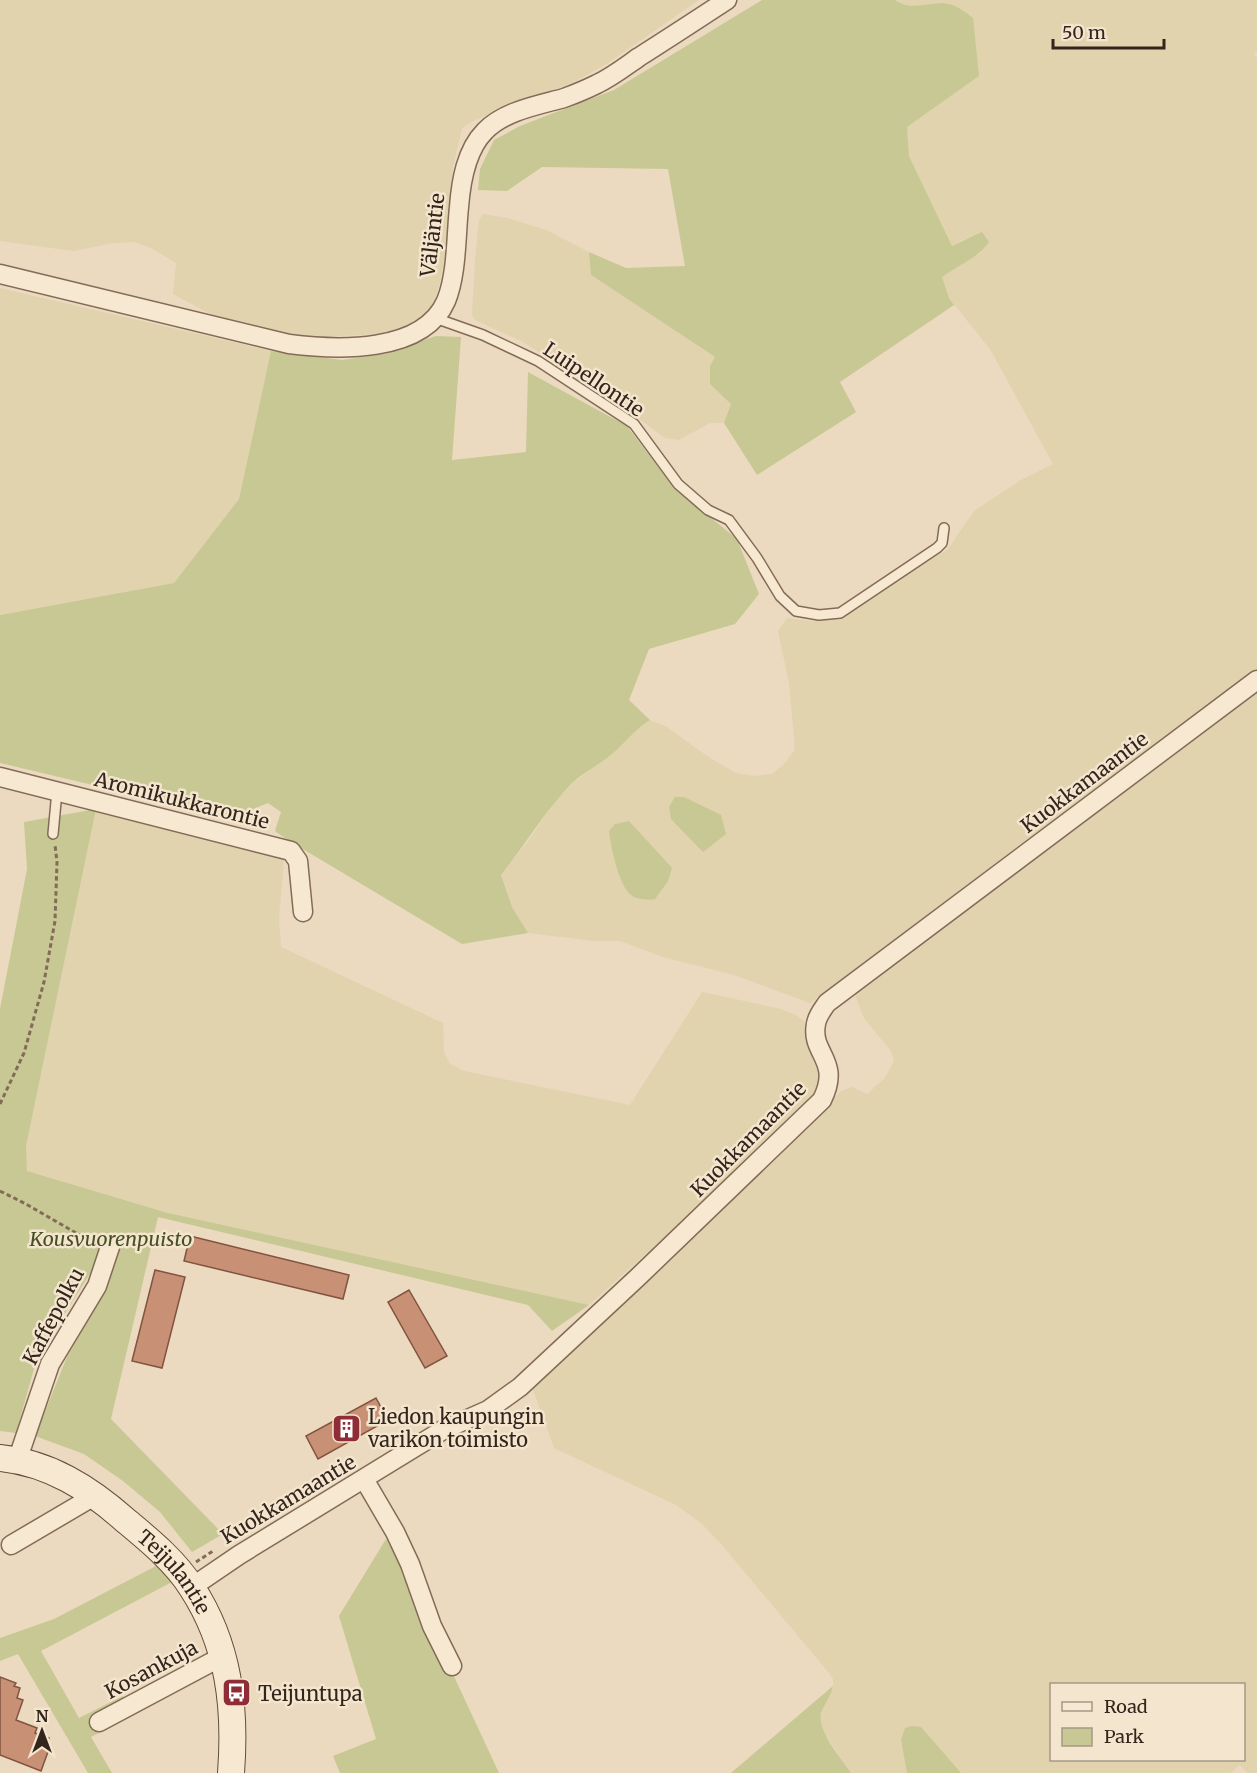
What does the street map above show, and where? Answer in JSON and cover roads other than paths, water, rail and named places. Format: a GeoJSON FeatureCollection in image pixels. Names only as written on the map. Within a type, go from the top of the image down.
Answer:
{"type":"FeatureCollection","features":[{"type":"Feature","properties":{"kind":"street","name":"Väljäntie"},"geometry":{"type":"LineString","coordinates":[[0,274],[258,337],[313,347],[350,347],[408,337],[435,318],[446,301],[453,271],[461,182],[468,159],[485,130],[521,109],[565,97],[599,83],[727,0]]}},
{"type":"Feature","properties":{"kind":"street","name":"Kuokkamaantie"},"geometry":{"type":"LineString","coordinates":[[192,1587],[239,1555],[443,1431],[489,1410],[520,1387],[822,1100],[830,1076],[826,1060],[817,1041],[816,1022],[834,996],[1257,680]]}},
{"type":"Feature","properties":{"kind":"street","name":"Aromikukkarontie"},"geometry":{"type":"LineString","coordinates":[[0,777],[291,851],[297,861],[303,912]]}},
{"type":"Feature","properties":{"kind":"street","name":"Kaffepolku"},"geometry":{"type":"LineString","coordinates":[[13,1454],[50,1364],[97,1286],[109,1251]]}},
{"type":"Feature","properties":{"kind":"street","name":"Teijulantie"},"geometry":{"type":"LineString","coordinates":[[13,1454],[50,1470],[96,1495],[169,1559],[192,1587],[208,1618],[223,1656],[229,1682],[232,1707],[231,1773]]}},
{"type":"Feature","properties":{"kind":"street"},"geometry":{"type":"LineString","coordinates":[[364,1479],[395,1532],[410,1564],[432,1626],[452,1666]]}},
{"type":"Feature","properties":{"kind":"street"},"geometry":{"type":"LineString","coordinates":[[11,1545],[96,1495]]}},
{"type":"Feature","properties":{"kind":"street","name":"Kosankuja"},"geometry":{"type":"LineString","coordinates":[[99,1722],[223,1656]]}},
{"type":"Feature","properties":{"kind":"lane","name":"Luipellontie"},"geometry":{"type":"LineString","coordinates":[[435,318],[483,335],[538,361],[634,424],[678,484],[708,510],[729,520],[757,558],[780,596],[796,611],[819,615],[840,613],[937,548],[942,543],[944,528]]}},
{"type":"Feature","properties":{"kind":"lane"},"geometry":{"type":"LineString","coordinates":[[53,834],[57,791]]}},
{"type":"Feature","properties":{"kind":"place","name":"Liedon kaupungin varikon toimisto"},"geometry":{"type":"Point","coordinates":[347,1428]}},
{"type":"Feature","properties":{"kind":"place","name":"Teijuntupa"},"geometry":{"type":"Point","coordinates":[237,1693]}},
{"type":"Feature","properties":{"kind":"park label","name":"Kousvuorenpuisto"},"geometry":{"type":"Point","coordinates":[111,1238]}}]}
